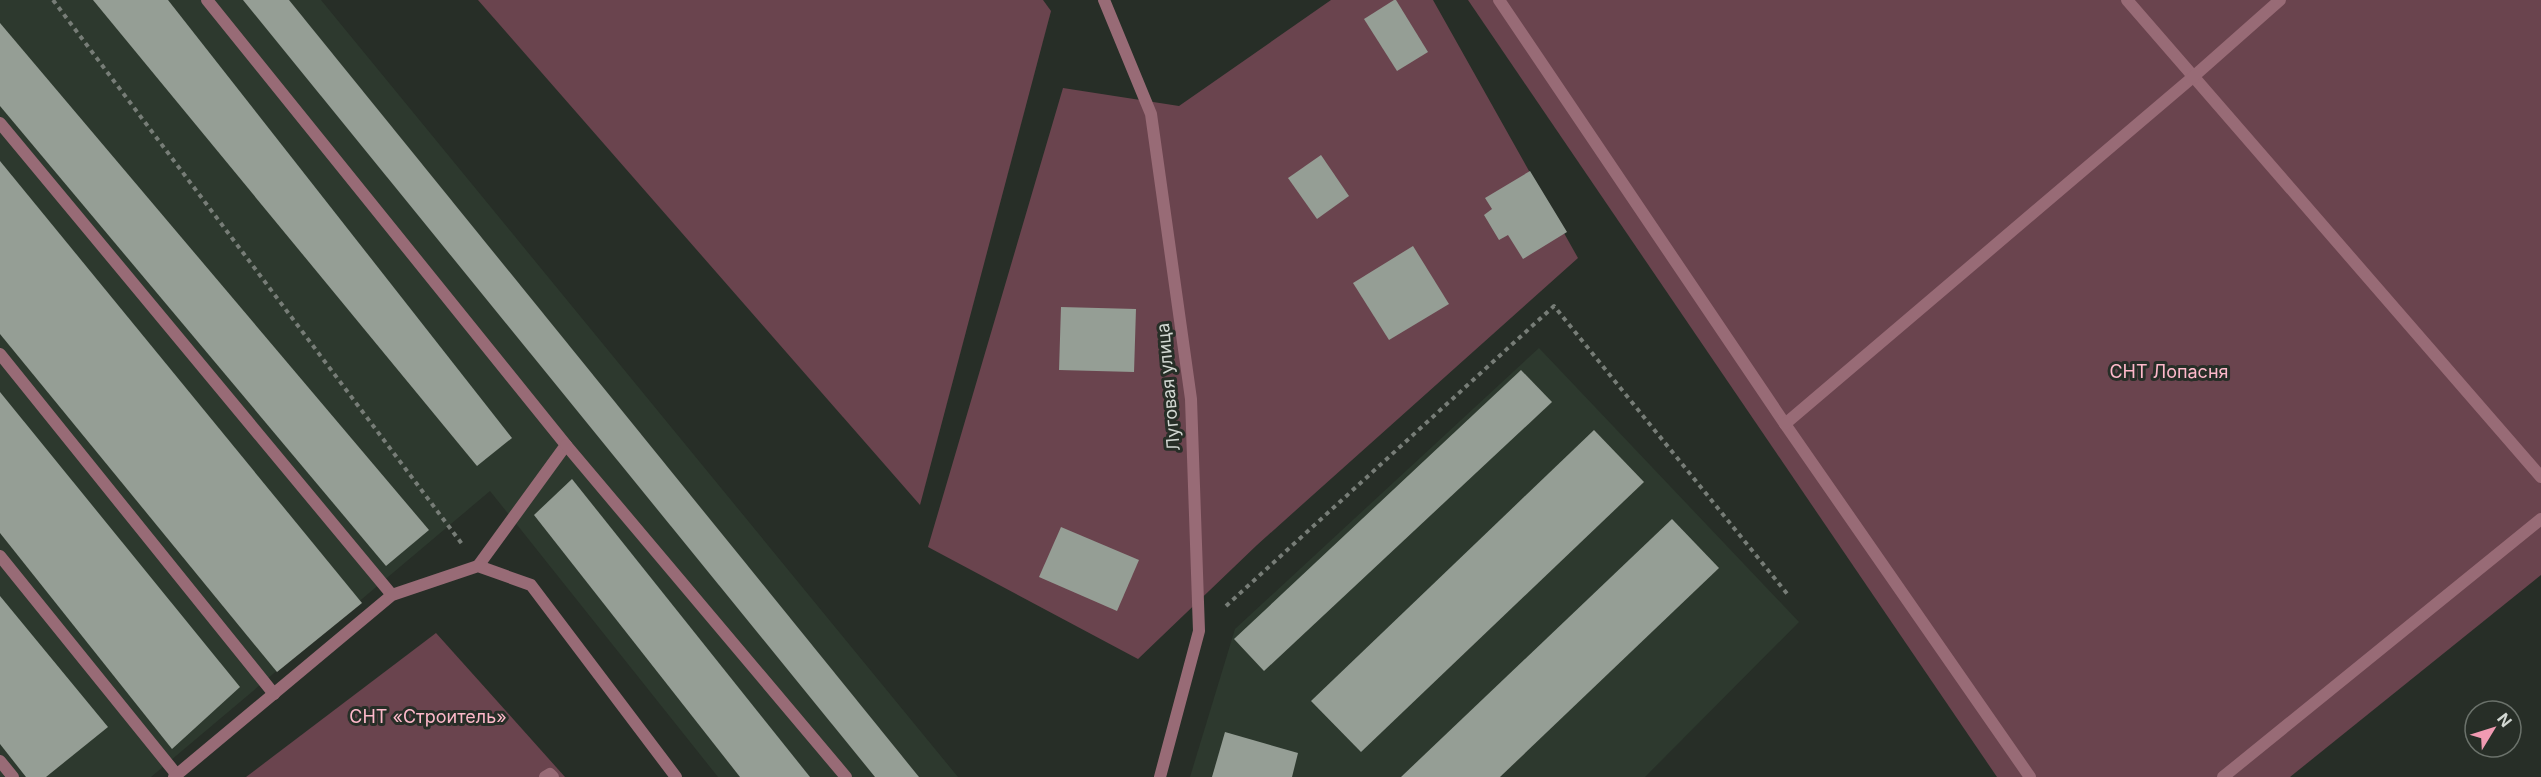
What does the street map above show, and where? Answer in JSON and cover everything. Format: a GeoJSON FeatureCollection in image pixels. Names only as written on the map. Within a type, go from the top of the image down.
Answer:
{"type":"FeatureCollection","features":[{"type":"Feature","properties":{"kind":"street"},"geometry":{"type":"LineString","coordinates":[[207,0],[566,445],[846,777]]}},
{"type":"Feature","properties":{"kind":"street","name":"Луговая улица"},"geometry":{"type":"LineString","coordinates":[[1104,0],[1151,114],[1191,399],[1199,631],[1160,777]]}},
{"type":"Feature","properties":{"kind":"street"},"geometry":{"type":"LineString","coordinates":[[1499,0],[1785,424],[2030,777]]}},
{"type":"Feature","properties":{"kind":"street"},"geometry":{"type":"LineString","coordinates":[[2127,0],[2541,477]]}},
{"type":"Feature","properties":{"kind":"street"},"geometry":{"type":"LineString","coordinates":[[1785,424],[2193,77],[2280,0]]}},
{"type":"Feature","properties":{"kind":"street"},"geometry":{"type":"LineString","coordinates":[[0,123],[392,595]]}},
{"type":"Feature","properties":{"kind":"street"},"geometry":{"type":"LineString","coordinates":[[0,354],[274,694]]}},
{"type":"Feature","properties":{"kind":"street"},"geometry":{"type":"LineString","coordinates":[[0,556],[176,776],[392,595],[478,566],[566,445]]}},
{"type":"Feature","properties":{"kind":"street"},"geometry":{"type":"LineString","coordinates":[[2223,777],[2541,519]]}},
{"type":"Feature","properties":{"kind":"street"},"geometry":{"type":"LineString","coordinates":[[478,566],[531,585],[676,777]]}},
{"type":"Feature","properties":{"kind":"street"},"geometry":{"type":"LineString","coordinates":[[0,761],[13,777]]}},
{"type":"Feature","properties":{"kind":"street"},"geometry":{"type":"LineString","coordinates":[[545,777],[550,774],[553,777]]}},
{"type":"Feature","properties":{"kind":"path"},"geometry":{"type":"LineString","coordinates":[[53,0],[478,566]]}},
{"type":"Feature","properties":{"kind":"path"},"geometry":{"type":"LineString","coordinates":[[1199,631],[1554,306],[1789,596]]}},
{"type":"Feature","properties":{"kind":"shaded area"},"geometry":{"type":"Polygon","coordinates":[[[0,0],[321,0],[958,777],[718,777],[490,491],[151,777],[0,777],[0,0]]]}},
{"type":"Feature","properties":{"kind":"shaded area"},"geometry":{"type":"Polygon","coordinates":[[[1539,348],[1799,622],[1645,777],[1190,777],[1235,629],[1539,348]]]}},
{"type":"Feature","properties":{"kind":"green space"},"geometry":{"type":"Polygon","coordinates":[[[478,0],[1043,0],[1051,11],[920,505],[478,0]]]}},
{"type":"Feature","properties":{"kind":"green space"},"geometry":{"type":"Polygon","coordinates":[[[1331,0],[1433,0],[1578,258],[1257,545],[1138,659],[928,547],[1063,88],[1179,106],[1331,0]]]}},
{"type":"Feature","properties":{"kind":"green space","name":"СНТ Лопасня"},"geometry":{"type":"Polygon","coordinates":[[[1468,0],[2541,0],[2541,575],[2290,777],[1997,777],[1468,0]]]}},
{"type":"Feature","properties":{"kind":"green space","name":"СНТ «Строитель»"},"geometry":{"type":"Polygon","coordinates":[[[436,633],[565,777],[246,777],[436,633]]]}},
{"type":"Feature","properties":{"kind":"building"},"geometry":{"type":"Polygon","coordinates":[[[93,0],[168,0],[512,438],[477,466],[93,0]]]}},
{"type":"Feature","properties":{"kind":"building"},"geometry":{"type":"Polygon","coordinates":[[[243,0],[289,0],[919,777],[875,777],[243,0]]]}},
{"type":"Feature","properties":{"kind":"building"},"geometry":{"type":"Polygon","coordinates":[[[1394,0],[1428,52],[1397,71],[1364,19],[1394,0]]]}},
{"type":"Feature","properties":{"kind":"building"},"geometry":{"type":"Polygon","coordinates":[[[0,23],[429,530],[386,566],[0,106],[0,23]]]}},
{"type":"Feature","properties":{"kind":"building"},"geometry":{"type":"Polygon","coordinates":[[[1321,155],[1349,196],[1317,219],[1288,178],[1321,155]]]}},
{"type":"Feature","properties":{"kind":"building"},"geometry":{"type":"Polygon","coordinates":[[[0,161],[362,603],[277,672],[0,334],[0,161]]]}},
{"type":"Feature","properties":{"kind":"building"},"geometry":{"type":"Polygon","coordinates":[[[1530,171],[1567,232],[1523,259],[1508,235],[1499,240],[1484,215],[1492,209],[1485,198],[1530,171]]]}},
{"type":"Feature","properties":{"kind":"building"},"geometry":{"type":"Polygon","coordinates":[[[1413,246],[1449,304],[1389,340],[1353,283],[1413,246]]]}},
{"type":"Feature","properties":{"kind":"building"},"geometry":{"type":"Polygon","coordinates":[[[1061,307],[1136,309],[1134,372],[1059,370],[1061,307]]]}},
{"type":"Feature","properties":{"kind":"building"},"geometry":{"type":"Polygon","coordinates":[[[1521,370],[1552,402],[1264,671],[1234,639],[1521,370]]]}},
{"type":"Feature","properties":{"kind":"building"},"geometry":{"type":"Polygon","coordinates":[[[0,392],[240,687],[172,749],[0,533],[0,392]]]}},
{"type":"Feature","properties":{"kind":"building"},"geometry":{"type":"Polygon","coordinates":[[[1594,430],[1644,482],[1361,752],[1311,701],[1594,430]]]}},
{"type":"Feature","properties":{"kind":"building"},"geometry":{"type":"Polygon","coordinates":[[[572,479],[810,777],[740,777],[534,515],[572,479]]]}},
{"type":"Feature","properties":{"kind":"building"},"geometry":{"type":"Polygon","coordinates":[[[1672,519],[1719,568],[1500,777],[1401,777],[1672,519]]]}},
{"type":"Feature","properties":{"kind":"building"},"geometry":{"type":"Polygon","coordinates":[[[1061,527],[1139,560],[1117,611],[1039,577],[1061,527]]]}},
{"type":"Feature","properties":{"kind":"building"},"geometry":{"type":"Polygon","coordinates":[[[0,596],[108,727],[46,777],[26,777],[0,744],[0,596]]]}},
{"type":"Feature","properties":{"kind":"building"},"geometry":{"type":"Polygon","coordinates":[[[1225,732],[1298,753],[1292,777],[1212,777],[1225,732]]]}}]}
